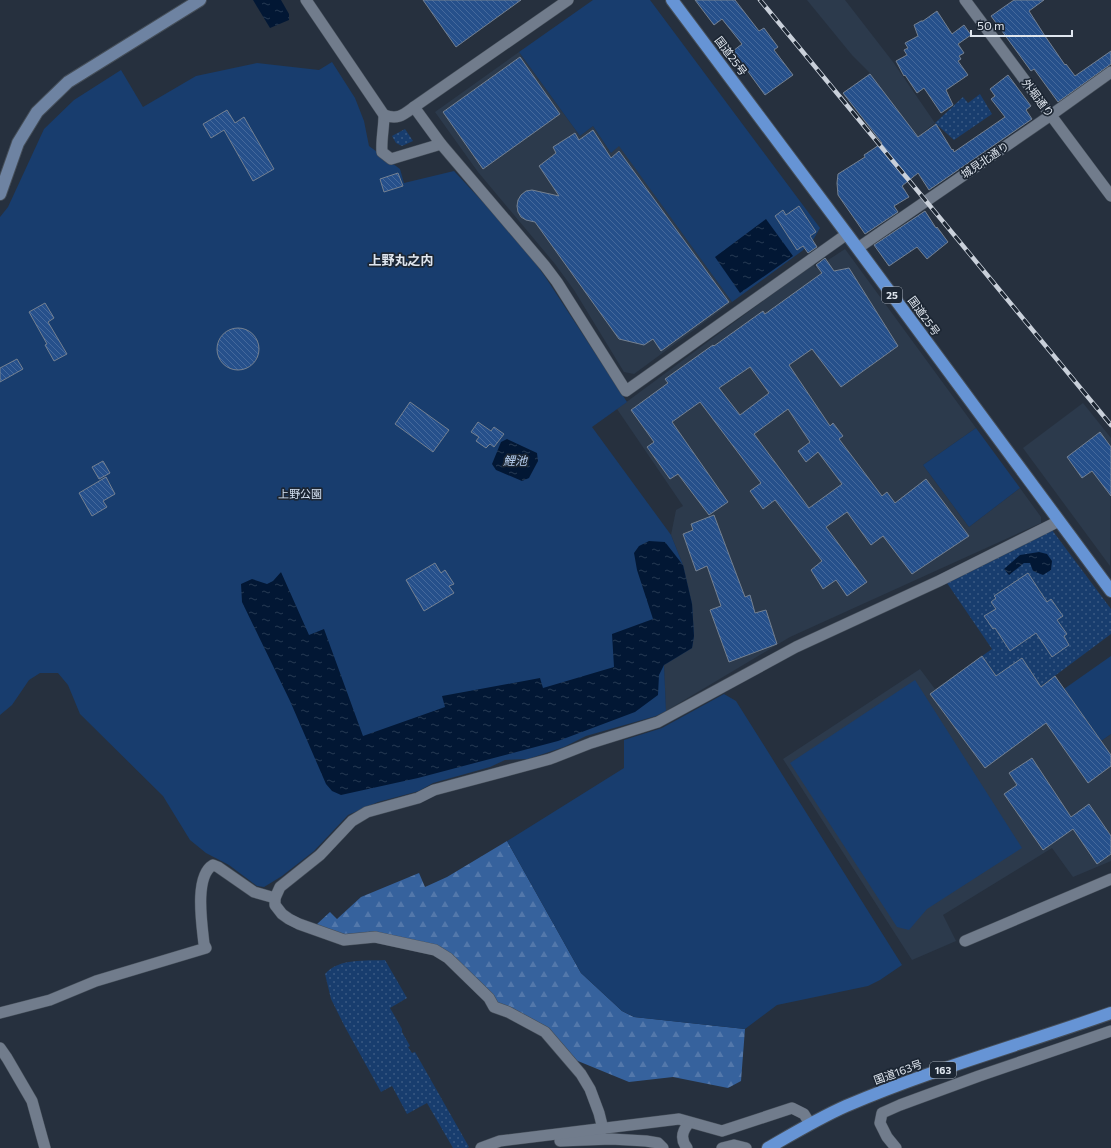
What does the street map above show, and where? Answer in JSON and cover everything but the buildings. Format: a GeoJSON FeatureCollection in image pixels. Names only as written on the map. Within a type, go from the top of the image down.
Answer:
{"type":"FeatureCollection","features":[{"type":"Feature","properties":{"kind":"highway","name":"国道25号"},"geometry":{"type":"LineString","coordinates":[[672,0],[858,248],[1058,521],[1110,586]]}},
{"type":"Feature","properties":{"kind":"highway","name":"国道163号"},"geometry":{"type":"LineString","coordinates":[[768,1148],[845,1106],[908,1082],[1111,1013]]}},
{"type":"Feature","properties":{"kind":"street"},"geometry":{"type":"LineString","coordinates":[[0,194],[18,143],[37,112],[68,82],[200,0]]}},
{"type":"Feature","properties":{"kind":"street"},"geometry":{"type":"LineString","coordinates":[[306,0],[384,115],[381,143],[382,152],[391,159],[441,144]]}},
{"type":"Feature","properties":{"kind":"street"},"geometry":{"type":"LineString","coordinates":[[384,115],[391,117],[400,116],[568,0]]}},
{"type":"Feature","properties":{"kind":"street","name":"外堀通り"},"geometry":{"type":"LineString","coordinates":[[965,0],[1111,196]]}},
{"type":"Feature","properties":{"kind":"street","name":"城見北通り"},"geometry":{"type":"LineString","coordinates":[[858,248],[1111,72]]}},
{"type":"Feature","properties":{"kind":"street"},"geometry":{"type":"LineString","coordinates":[[414,107],[441,144],[553,277],[626,391],[847,234]]}},
{"type":"Feature","properties":{"kind":"street"},"geometry":{"type":"LineString","coordinates":[[603,1129],[590,1089],[581,1074],[545,1032],[508,1012],[494,1007],[488,998],[448,958],[435,950],[374,937],[344,940],[299,924],[282,914],[275,905],[275,898],[280,887],[320,855],[352,821],[367,812],[418,798],[434,790],[550,759],[591,743],[658,722],[796,647],[939,581],[1058,521]]}},
{"type":"Feature","properties":{"kind":"street"},"geometry":{"type":"LineString","coordinates":[[0,1013],[50,1000],[96,981],[206,948],[203,938],[201,886],[207,870],[213,866],[218,867],[254,892],[275,898]]}},
{"type":"Feature","properties":{"kind":"street"},"geometry":{"type":"LineString","coordinates":[[965,941],[1111,878]]}},
{"type":"Feature","properties":{"kind":"street"},"geometry":{"type":"LineString","coordinates":[[896,1148],[887,1137],[880,1124],[882,1113],[972,1078],[1111,1031]]}},
{"type":"Feature","properties":{"kind":"street"},"geometry":{"type":"LineString","coordinates":[[0,1048],[32,1101],[45,1148]]}},
{"type":"Feature","properties":{"kind":"street"},"geometry":{"type":"LineString","coordinates":[[481,1148],[500,1141],[678,1119],[722,1131],[792,1108],[804,1114],[810,1124]]}},
{"type":"Feature","properties":{"kind":"street"},"geometry":{"type":"LineString","coordinates":[[687,1148],[683,1143],[683,1135],[684,1129],[689,1123]]}},
{"type":"Feature","properties":{"kind":"street"},"geometry":{"type":"LineString","coordinates":[[534,1138],[535,1144],[611,1139],[658,1143],[663,1148]]}},
{"type":"Feature","properties":{"kind":"street"},"geometry":{"type":"LineString","coordinates":[[722,1148],[734,1145],[746,1148]]}},
{"type":"Feature","properties":{"kind":"shaded area"},"geometry":{"type":"Polygon","coordinates":[[[807,0],[845,0],[893,62],[935,123],[922,133],[939,157],[913,177],[879,139],[843,93],[870,73],[852,55],[807,0]]]}},
{"type":"Feature","properties":{"kind":"shaded area"},"geometry":{"type":"Polygon","coordinates":[[[519,52],[580,136],[593,126],[611,153],[619,145],[732,302],[634,374],[624,372],[574,290],[555,264],[478,172],[435,112],[519,52]]]}},
{"type":"Feature","properties":{"kind":"shaded area"},"geometry":{"type":"Polygon","coordinates":[[[845,249],[976,428],[923,465],[969,527],[1020,488],[1041,517],[1041,523],[790,637],[666,711],[664,665],[692,648],[694,636],[692,604],[683,565],[671,535],[676,510],[683,506],[617,409],[813,264],[816,268],[845,249]]]}},
{"type":"Feature","properties":{"kind":"shaded area"},"geometry":{"type":"Polygon","coordinates":[[[1083,403],[1111,438],[1110,566],[1023,448],[1083,403]]]}},
{"type":"Feature","properties":{"kind":"shaded area"},"geometry":{"type":"Polygon","coordinates":[[[982,656],[1055,676],[1101,741],[1111,734],[1111,861],[1073,877],[1052,848],[943,915],[956,941],[912,960],[783,759],[920,669],[935,689],[982,656]]]}},
{"type":"Feature","properties":{"kind":"green space"},"geometry":{"type":"Polygon","coordinates":[[[593,0],[650,0],[820,228],[813,240],[802,251],[732,302],[619,146],[611,153],[593,126],[580,136],[519,52],[593,0]]]}},
{"type":"Feature","properties":{"kind":"green space","name":"上野公園"},"geometry":{"type":"Polygon","coordinates":[[[332,62],[355,98],[364,121],[369,146],[400,169],[404,183],[454,171],[521,243],[546,278],[627,402],[592,427],[671,535],[683,565],[692,604],[694,636],[692,648],[664,665],[666,711],[656,716],[586,736],[564,747],[528,759],[505,760],[490,767],[433,783],[419,791],[378,802],[348,815],[314,851],[282,876],[264,887],[257,886],[229,865],[206,853],[190,840],[163,796],[80,714],[68,685],[58,673],[40,673],[29,680],[12,705],[0,715],[0,217],[8,207],[44,129],[74,100],[121,70],[143,107],[196,76],[257,63],[319,70],[332,62]]]}},
{"type":"Feature","properties":{"kind":"green space"},"geometry":{"type":"Polygon","coordinates":[[[980,94],[992,114],[954,140],[935,123],[963,97],[968,103],[980,94]]]}},
{"type":"Feature","properties":{"kind":"green space"},"geometry":{"type":"Polygon","coordinates":[[[405,129],[413,141],[402,146],[396,143],[392,136],[405,129]]]}},
{"type":"Feature","properties":{"kind":"green space"},"geometry":{"type":"Polygon","coordinates":[[[976,428],[1020,488],[969,527],[923,465],[976,428]]]}},
{"type":"Feature","properties":{"kind":"green space"},"geometry":{"type":"Polygon","coordinates":[[[1052,530],[1111,609],[1111,634],[1017,704],[982,656],[992,649],[947,583],[1052,530]]]}},
{"type":"Feature","properties":{"kind":"green space"},"geometry":{"type":"Polygon","coordinates":[[[1111,656],[1111,734],[1101,741],[1064,689],[1111,656]]]}},
{"type":"Feature","properties":{"kind":"green space"},"geometry":{"type":"Polygon","coordinates":[[[915,680],[1022,848],[927,909],[909,930],[897,927],[790,763],[915,680]]]}},
{"type":"Feature","properties":{"kind":"green space"},"geometry":{"type":"Polygon","coordinates":[[[724,694],[736,701],[902,965],[880,980],[868,986],[777,1005],[745,1029],[634,1017],[622,1011],[581,973],[507,841],[624,768],[624,740],[662,728],[724,694]]]}},
{"type":"Feature","properties":{"kind":"green space"},"geometry":{"type":"Polygon","coordinates":[[[507,841],[581,973],[622,1011],[634,1017],[745,1029],[741,1081],[728,1088],[673,1077],[629,1082],[573,1059],[497,1004],[492,996],[453,955],[440,947],[343,935],[316,925],[330,912],[337,919],[361,897],[419,873],[425,887],[447,877],[507,841]]]}},
{"type":"Feature","properties":{"kind":"green space"},"geometry":{"type":"Polygon","coordinates":[[[385,960],[407,998],[390,1008],[410,1046],[408,1047],[412,1053],[415,1052],[469,1147],[467,1148],[453,1148],[427,1103],[407,1114],[392,1086],[381,1092],[331,999],[325,974],[331,969],[337,965],[353,961],[385,960]]]}},
{"type":"Feature","properties":{"kind":"water"},"geometry":{"type":"Polygon","coordinates":[[[253,0],[281,0],[289,14],[289,20],[270,28],[253,0]]]}},
{"type":"Feature","properties":{"kind":"water"},"geometry":{"type":"Polygon","coordinates":[[[766,219],[793,256],[740,293],[715,257],[766,219]]]}},
{"type":"Feature","properties":{"kind":"water","name":"鯉池"},"geometry":{"type":"Polygon","coordinates":[[[507,439],[537,453],[538,461],[529,478],[522,481],[496,470],[492,464],[501,442],[507,439]]]}},
{"type":"Feature","properties":{"kind":"water"},"geometry":{"type":"Polygon","coordinates":[[[649,541],[665,542],[683,565],[692,604],[694,636],[692,648],[664,665],[659,675],[658,695],[635,712],[558,741],[418,778],[341,795],[332,791],[326,784],[290,701],[242,602],[241,584],[252,579],[267,584],[273,581],[281,572],[309,635],[324,629],[363,736],[445,707],[442,696],[540,678],[543,688],[614,667],[612,634],[653,619],[637,570],[634,553],[639,546],[649,541]]]}},
{"type":"Feature","properties":{"kind":"water"},"geometry":{"type":"Polygon","coordinates":[[[1039,552],[1047,554],[1052,561],[1051,570],[1043,575],[1033,571],[1030,563],[1024,563],[1009,575],[1004,569],[1020,555],[1039,552]]]}},
{"type":"Feature","properties":{"kind":"railway"},"geometry":{"type":"LineString","coordinates":[[760,0],[1111,425]]}},
{"type":"Feature","properties":{"kind":"district","name":"上野丸之内"},"geometry":{"type":"Point","coordinates":[401,260]}}]}
